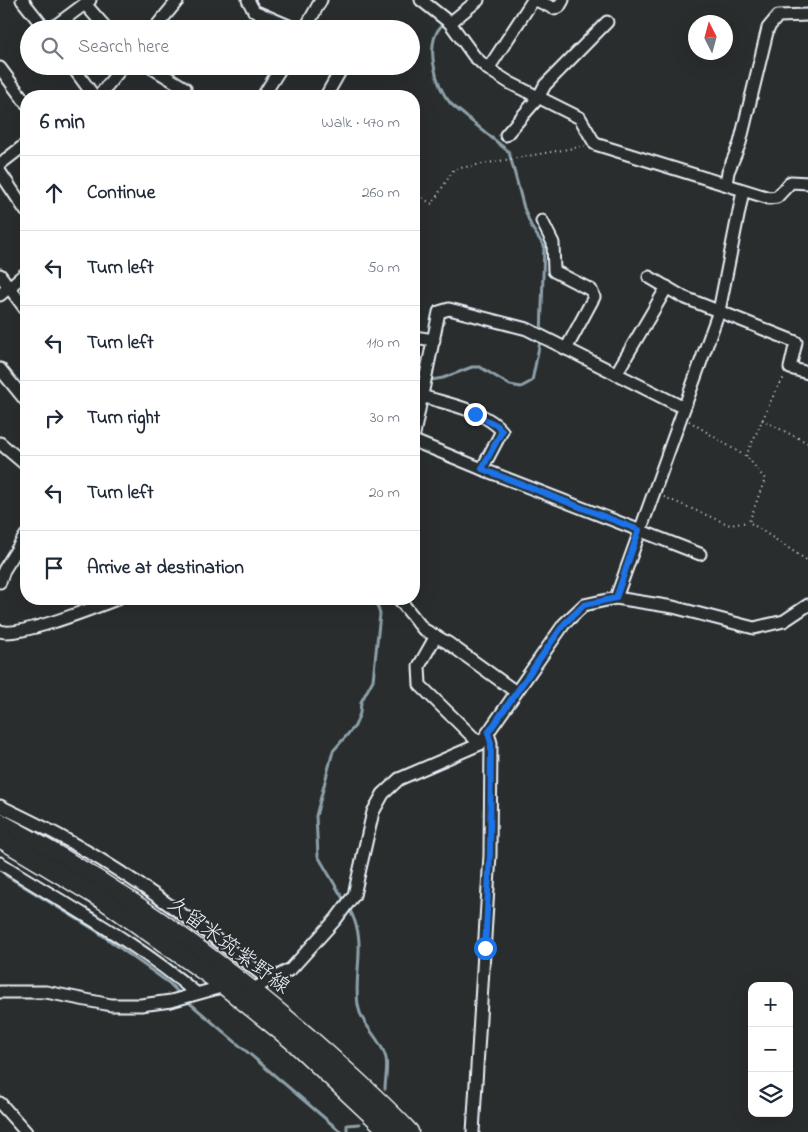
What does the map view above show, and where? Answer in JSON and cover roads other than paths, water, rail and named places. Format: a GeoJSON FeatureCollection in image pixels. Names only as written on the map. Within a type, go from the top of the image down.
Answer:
{"type":"FeatureCollection","features":[{"type":"Feature","properties":{"kind":"main road","name":"久留米筑紫野線"},"geometry":{"type":"LineString","coordinates":[[0,822],[56,853],[167,926],[253,990],[345,1070],[409,1132]]}},
{"type":"Feature","properties":{"kind":"main road","name":"久留米筑紫野線"},"geometry":{"type":"LineString","coordinates":[[0,838],[105,900],[225,986],[292,1040],[390,1132]]}},
{"type":"Feature","properties":{"kind":"street"},"geometry":{"type":"LineString","coordinates":[[22,0],[38,20]]}},
{"type":"Feature","properties":{"kind":"street"},"geometry":{"type":"LineString","coordinates":[[161,20],[178,0]]}},
{"type":"Feature","properties":{"kind":"street"},"geometry":{"type":"LineString","coordinates":[[248,0],[254,11],[275,20]]}},
{"type":"Feature","properties":{"kind":"street"},"geometry":{"type":"LineString","coordinates":[[310,20],[321,0]]}},
{"type":"Feature","properties":{"kind":"street"},"geometry":{"type":"LineString","coordinates":[[421,0],[450,23],[474,56],[488,70],[538,98],[580,118],[595,144],[769,198],[777,197],[791,182],[808,183]]}},
{"type":"Feature","properties":{"kind":"street"},"geometry":{"type":"LineString","coordinates":[[450,23],[478,0]]}},
{"type":"Feature","properties":{"kind":"street"},"geometry":{"type":"LineString","coordinates":[[488,70],[534,0],[553,8],[559,7],[563,0]]}},
{"type":"Feature","properties":{"kind":"street"},"geometry":{"type":"LineString","coordinates":[[63,20],[87,2],[100,20]]}},
{"type":"Feature","properties":{"kind":"street"},"geometry":{"type":"LineString","coordinates":[[726,184],[728,172],[740,143],[768,28],[778,16],[808,15]]}},
{"type":"Feature","properties":{"kind":"street"},"geometry":{"type":"LineString","coordinates":[[506,136],[538,98],[545,85],[607,22]]}},
{"type":"Feature","properties":{"kind":"street"},"geometry":{"type":"LineString","coordinates":[[0,68],[20,95]]}},
{"type":"Feature","properties":{"kind":"street"},"geometry":{"type":"LineString","coordinates":[[78,75],[89,90]]}},
{"type":"Feature","properties":{"kind":"street"},"geometry":{"type":"LineString","coordinates":[[97,90],[113,75]]}},
{"type":"Feature","properties":{"kind":"street"},"geometry":{"type":"LineString","coordinates":[[164,75],[186,88],[186,90]]}},
{"type":"Feature","properties":{"kind":"street"},"geometry":{"type":"LineString","coordinates":[[267,90],[276,75]]}},
{"type":"Feature","properties":{"kind":"street"},"geometry":{"type":"LineString","coordinates":[[329,90],[338,75]]}},
{"type":"Feature","properties":{"kind":"street"},"geometry":{"type":"LineString","coordinates":[[0,164],[20,149]]}},
{"type":"Feature","properties":{"kind":"street"},"geometry":{"type":"LineString","coordinates":[[0,172],[20,202]]}},
{"type":"Feature","properties":{"kind":"street"},"geometry":{"type":"LineString","coordinates":[[616,598],[719,311],[744,191]]}},
{"type":"Feature","properties":{"kind":"street"},"geometry":{"type":"LineString","coordinates":[[542,220],[553,243],[554,271],[592,290],[594,297],[566,349]]}},
{"type":"Feature","properties":{"kind":"street"},"geometry":{"type":"LineString","coordinates":[[0,275],[4,291],[20,305]]}},
{"type":"Feature","properties":{"kind":"street"},"geometry":{"type":"LineString","coordinates":[[649,277],[683,297],[796,342],[790,368],[808,373]]}},
{"type":"Feature","properties":{"kind":"street"},"geometry":{"type":"LineString","coordinates":[[4,291],[20,278]]}},
{"type":"Feature","properties":{"kind":"street"},"geometry":{"type":"LineString","coordinates":[[616,374],[667,287]]}},
{"type":"Feature","properties":{"kind":"street"},"geometry":{"type":"LineString","coordinates":[[420,406],[440,312],[449,309],[527,329],[616,374],[682,412]]}},
{"type":"Feature","properties":{"kind":"street"},"geometry":{"type":"LineString","coordinates":[[420,338],[434,340]]}},
{"type":"Feature","properties":{"kind":"street"},"geometry":{"type":"LineString","coordinates":[[0,368],[20,393]]}},
{"type":"Feature","properties":{"kind":"street"},"geometry":{"type":"LineString","coordinates":[[422,396],[475,414],[498,426],[502,431],[482,469]]}},
{"type":"Feature","properties":{"kind":"street"},"geometry":{"type":"LineString","coordinates":[[0,443],[20,460]]}},
{"type":"Feature","properties":{"kind":"street"},"geometry":{"type":"LineString","coordinates":[[420,443],[700,554]]}},
{"type":"Feature","properties":{"kind":"street"},"geometry":{"type":"LineString","coordinates":[[0,582],[4,570],[20,545]]}},
{"type":"Feature","properties":{"kind":"street"},"geometry":{"type":"LineString","coordinates":[[253,990],[291,969],[336,919],[354,895],[373,812],[382,794],[399,779],[480,744],[564,624],[584,605],[616,598],[673,607],[754,628],[784,621],[808,606]]}},
{"type":"Feature","properties":{"kind":"street"},"geometry":{"type":"LineString","coordinates":[[0,631],[7,634],[102,605]]}},
{"type":"Feature","properties":{"kind":"street"},"geometry":{"type":"LineString","coordinates":[[404,605],[423,629],[516,692]]}},
{"type":"Feature","properties":{"kind":"street"},"geometry":{"type":"LineString","coordinates":[[436,636],[419,666],[420,685],[480,744]]}},
{"type":"Feature","properties":{"kind":"street"},"geometry":{"type":"LineString","coordinates":[[473,1132],[490,854],[491,743],[488,733]]}},
{"type":"Feature","properties":{"kind":"street"},"geometry":{"type":"LineString","coordinates":[[0,806],[64,839],[119,871],[270,981]]}},
{"type":"Feature","properties":{"kind":"street"},"geometry":{"type":"LineString","coordinates":[[0,863],[85,914],[171,972],[196,993]]}},
{"type":"Feature","properties":{"kind":"street"},"geometry":{"type":"LineString","coordinates":[[0,992],[46,992],[80,1001],[141,1006],[171,1001],[225,986]]}},
{"type":"Feature","properties":{"kind":"street"},"geometry":{"type":"LineString","coordinates":[[0,1103],[26,1132]]}},
{"type":"Feature","properties":{"kind":"waterway"},"geometry":{"type":"LineString","coordinates":[[420,382],[443,378],[472,367],[480,367],[510,385],[521,387],[532,381],[541,337],[544,246],[532,228],[524,208],[509,152],[451,104],[441,87],[434,66],[433,55],[433,44],[441,26]]}},
{"type":"Feature","properties":{"kind":"waterway"},"geometry":{"type":"LineString","coordinates":[[345,902],[318,856],[316,816],[333,751],[355,726],[360,713],[361,702],[373,680],[380,614],[377,605]]}},
{"type":"Feature","properties":{"kind":"waterway"},"geometry":{"type":"LineString","coordinates":[[0,869],[7,876],[95,930],[169,983],[181,995]]}},
{"type":"Feature","properties":{"kind":"waterway"},"geometry":{"type":"LineString","coordinates":[[348,907],[358,932],[358,1005],[366,1025],[379,1042],[385,1055],[387,1067],[385,1089]]}},
{"type":"Feature","properties":{"kind":"waterway"},"geometry":{"type":"LineString","coordinates":[[185,999],[341,1132]]}},
{"type":"Feature","properties":{"kind":"waterway"},"geometry":{"type":"LineString","coordinates":[[347,1132],[347,1125],[359,1124]]}}]}
